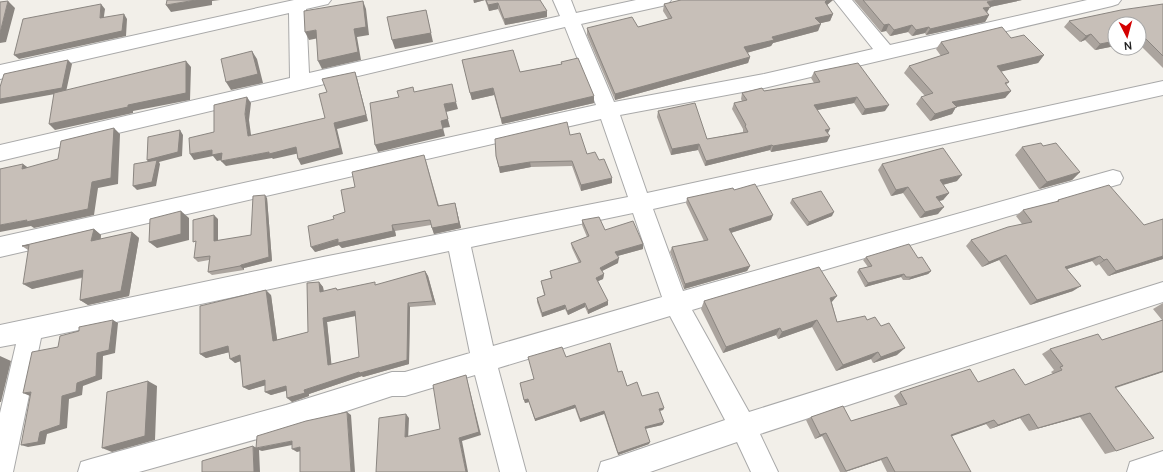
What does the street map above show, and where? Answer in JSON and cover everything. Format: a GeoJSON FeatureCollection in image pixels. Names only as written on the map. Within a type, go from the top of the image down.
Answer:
{"type":"FeatureCollection","features":[{"type":"Feature","properties":{"kind":"street"},"geometry":{"type":"LineString","coordinates":[[0,72],[322,0]]}},
{"type":"Feature","properties":{"kind":"street"},"geometry":{"type":"LineString","coordinates":[[0,153],[300,82],[566,10],[662,0]]}},
{"type":"Feature","properties":{"kind":"street"},"geometry":{"type":"LineString","coordinates":[[843,0],[886,52]]}},
{"type":"Feature","properties":{"kind":"street"},"geometry":{"type":"LineString","coordinates":[[0,247],[608,110],[744,85],[1112,0]]}},
{"type":"Feature","properties":{"kind":"street"},"geometry":{"type":"LineString","coordinates":[[297,5],[300,82]]}},
{"type":"Feature","properties":{"kind":"street"},"geometry":{"type":"LineString","coordinates":[[566,10],[608,110],[676,304],[743,427],[765,472]]}},
{"type":"Feature","properties":{"kind":"street"},"geometry":{"type":"LineString","coordinates":[[0,336],[323,267],[640,203],[1163,88]]}},
{"type":"Feature","properties":{"kind":"street"},"geometry":{"type":"LineString","coordinates":[[91,472],[286,418],[392,384],[405,384],[835,257],[1113,178]]}},
{"type":"Feature","properties":{"kind":"street"},"geometry":{"type":"LineString","coordinates":[[458,240],[484,360],[513,472]]}},
{"type":"Feature","properties":{"kind":"street"},"geometry":{"type":"LineString","coordinates":[[611,472],[743,427],[1163,292]]}},
{"type":"Feature","properties":{"kind":"street"},"geometry":{"type":"LineString","coordinates":[[0,472],[31,329]]}},
{"type":"Feature","properties":{"kind":"street"},"geometry":{"type":"LineString","coordinates":[[1140,472],[1163,464]]}},
{"type":"Feature","properties":{"kind":"building"},"geometry":{"type":"Polygon","coordinates":[[[167,0],[196,0],[166,5],[167,0]]]}},
{"type":"Feature","properties":{"kind":"building"},"geometry":{"type":"Polygon","coordinates":[[[486,0],[540,0],[547,11],[504,19],[498,3],[488,5],[486,0]]]}},
{"type":"Feature","properties":{"kind":"building"},"geometry":{"type":"Polygon","coordinates":[[[681,0],[827,0],[825,2],[833,14],[815,18],[821,24],[772,37],[774,40],[744,47],[750,57],[615,94],[587,28],[632,17],[638,27],[672,18],[664,4],[681,0]]]}},
{"type":"Feature","properties":{"kind":"building"},"geometry":{"type":"Polygon","coordinates":[[[863,0],[997,0],[987,2],[991,7],[983,8],[989,15],[930,29],[929,27],[916,30],[912,25],[894,30],[889,24],[884,25],[863,0]]]}},
{"type":"Feature","properties":{"kind":"building"},"geometry":{"type":"Polygon","coordinates":[[[8,1],[0,33],[0,2],[8,1]]]}},
{"type":"Feature","properties":{"kind":"building"},"geometry":{"type":"Polygon","coordinates":[[[363,1],[366,27],[354,29],[358,52],[318,61],[316,30],[305,32],[304,11],[363,1]]]}},
{"type":"Feature","properties":{"kind":"building"},"geometry":{"type":"Polygon","coordinates":[[[101,4],[100,18],[124,14],[122,31],[14,55],[23,19],[101,4]]]}},
{"type":"Feature","properties":{"kind":"building"},"geometry":{"type":"Polygon","coordinates":[[[1163,4],[1163,56],[1147,40],[1147,16],[1107,16],[1107,43],[1100,44],[1091,34],[1086,36],[1069,21],[1121,10],[1163,4]]]}},
{"type":"Feature","properties":{"kind":"building"},"geometry":{"type":"Polygon","coordinates":[[[426,10],[431,33],[392,40],[387,17],[426,10]]]}},
{"type":"Feature","properties":{"kind":"building"},"geometry":{"type":"Polygon","coordinates":[[[1002,27],[1011,38],[1024,35],[1044,55],[997,66],[1009,82],[1005,83],[1011,91],[952,102],[957,107],[935,114],[921,97],[933,93],[909,66],[949,53],[941,42],[1002,27]]]}},
{"type":"Feature","properties":{"kind":"building"},"geometry":{"type":"Polygon","coordinates":[[[513,50],[520,72],[562,64],[561,62],[578,58],[594,96],[501,118],[493,88],[470,93],[462,60],[513,50]]]}},
{"type":"Feature","properties":{"kind":"building"},"geometry":{"type":"Polygon","coordinates":[[[252,51],[258,74],[226,82],[221,59],[252,51]]]}},
{"type":"Feature","properties":{"kind":"building"},"geometry":{"type":"Polygon","coordinates":[[[68,60],[62,88],[0,99],[0,87],[4,74],[68,60]]]}},
{"type":"Feature","properties":{"kind":"building"},"geometry":{"type":"Polygon","coordinates":[[[186,61],[186,93],[49,124],[54,93],[186,61]]]}},
{"type":"Feature","properties":{"kind":"building"},"geometry":{"type":"Polygon","coordinates":[[[858,63],[889,105],[865,109],[857,97],[814,105],[830,129],[825,130],[830,136],[772,145],[706,161],[699,144],[672,149],[658,111],[695,103],[707,139],[748,132],[745,126],[746,125],[734,103],[747,100],[742,93],[762,88],[764,91],[820,82],[814,72],[858,63]]]}},
{"type":"Feature","properties":{"kind":"building"},"geometry":{"type":"Polygon","coordinates":[[[355,72],[366,115],[334,123],[340,148],[298,159],[296,147],[269,154],[269,152],[221,161],[222,153],[212,155],[212,150],[190,154],[189,138],[214,132],[214,105],[247,97],[245,114],[248,136],[325,118],[319,94],[327,92],[322,79],[355,72]]]}},
{"type":"Feature","properties":{"kind":"building"},"geometry":{"type":"Polygon","coordinates":[[[452,84],[456,102],[444,104],[448,119],[441,121],[443,129],[375,145],[370,103],[399,97],[397,91],[413,87],[414,92],[452,84]]]}},
{"type":"Feature","properties":{"kind":"building"},"geometry":{"type":"Polygon","coordinates":[[[567,122],[570,135],[580,133],[587,154],[595,152],[599,160],[604,159],[612,178],[581,185],[572,161],[530,162],[499,167],[496,156],[495,139],[567,122]]]}},
{"type":"Feature","properties":{"kind":"building"},"geometry":{"type":"Polygon","coordinates":[[[114,128],[111,178],[92,182],[88,209],[26,222],[27,220],[0,225],[0,169],[23,164],[22,169],[58,159],[61,141],[114,128]]]}},
{"type":"Feature","properties":{"kind":"building"},"geometry":{"type":"Polygon","coordinates":[[[180,130],[178,152],[147,160],[148,137],[180,130]]]}},
{"type":"Feature","properties":{"kind":"building"},"geometry":{"type":"Polygon","coordinates":[[[1041,143],[1043,146],[1056,143],[1080,172],[1047,182],[1022,147],[1041,143]]]}},
{"type":"Feature","properties":{"kind":"building"},"geometry":{"type":"Polygon","coordinates":[[[943,148],[962,175],[940,180],[949,193],[936,197],[944,207],[925,212],[908,187],[896,190],[882,164],[943,148]]]}},
{"type":"Feature","properties":{"kind":"building"},"geometry":{"type":"Polygon","coordinates":[[[424,155],[438,206],[455,203],[459,223],[432,228],[430,220],[392,225],[393,231],[338,243],[338,239],[311,247],[308,226],[334,219],[333,216],[345,212],[341,190],[355,187],[352,172],[424,155]]]}},
{"type":"Feature","properties":{"kind":"building"},"geometry":{"type":"Polygon","coordinates":[[[157,160],[152,182],[133,186],[134,164],[157,160]]]}},
{"type":"Feature","properties":{"kind":"building"},"geometry":{"type":"Polygon","coordinates":[[[755,184],[773,215],[729,229],[750,266],[685,284],[672,247],[708,240],[687,198],[733,188],[734,190],[755,184]]]}},
{"type":"Feature","properties":{"kind":"building"},"geometry":{"type":"Polygon","coordinates":[[[1109,185],[1144,225],[1163,219],[1163,256],[1116,271],[1107,259],[1104,260],[1100,256],[1065,267],[1081,286],[1037,300],[1006,255],[989,262],[971,240],[1008,227],[1032,222],[1023,210],[1059,201],[1058,200],[1109,185]]]}},
{"type":"Feature","properties":{"kind":"building"},"geometry":{"type":"Polygon","coordinates":[[[821,191],[834,212],[809,222],[792,199],[821,191]]]}},
{"type":"Feature","properties":{"kind":"building"},"geometry":{"type":"Polygon","coordinates":[[[265,195],[269,257],[240,266],[208,272],[210,256],[194,258],[196,241],[193,242],[193,220],[214,215],[214,241],[251,235],[253,196],[265,195]]]}},
{"type":"Feature","properties":{"kind":"building"},"geometry":{"type":"Polygon","coordinates":[[[181,211],[181,234],[149,242],[150,219],[181,211]]]}},
{"type":"Feature","properties":{"kind":"building"},"geometry":{"type":"Polygon","coordinates":[[[599,217],[605,230],[633,221],[643,244],[615,252],[619,258],[600,268],[604,274],[596,278],[608,301],[588,310],[585,303],[567,311],[565,305],[542,313],[537,298],[545,295],[541,281],[552,278],[550,271],[581,262],[571,243],[589,236],[582,220],[599,217]]]}},
{"type":"Feature","properties":{"kind":"building"},"geometry":{"type":"Polygon","coordinates":[[[94,229],[91,241],[132,232],[121,291],[80,300],[83,270],[23,284],[29,245],[22,246],[94,229]]]}},
{"type":"Feature","properties":{"kind":"building"},"geometry":{"type":"Polygon","coordinates":[[[909,244],[918,258],[922,257],[931,271],[911,277],[906,277],[904,274],[868,283],[859,269],[872,266],[866,257],[909,244]]]}},
{"type":"Feature","properties":{"kind":"building"},"geometry":{"type":"Polygon","coordinates":[[[819,267],[837,296],[830,298],[837,322],[865,316],[867,320],[875,317],[881,326],[889,323],[905,348],[881,357],[878,352],[843,365],[817,320],[782,332],[780,328],[726,347],[704,301],[819,267]]]}},
{"type":"Feature","properties":{"kind":"building"},"geometry":{"type":"Polygon","coordinates":[[[425,271],[433,301],[408,303],[407,360],[360,373],[359,372],[304,390],[305,393],[287,398],[286,386],[265,392],[265,380],[243,387],[240,355],[230,359],[228,346],[200,354],[200,306],[266,290],[273,341],[308,332],[307,283],[319,282],[320,292],[375,282],[375,285],[425,271]],[[355,311],[323,318],[328,365],[359,357],[355,311]]]}},
{"type":"Feature","properties":{"kind":"building"},"geometry":{"type":"Polygon","coordinates":[[[113,320],[109,350],[97,353],[96,376],[77,383],[76,392],[62,396],[60,425],[40,432],[38,442],[21,445],[31,392],[23,393],[32,352],[58,347],[60,336],[79,331],[79,327],[113,320]]]}},
{"type":"Feature","properties":{"kind":"building"},"geometry":{"type":"Polygon","coordinates":[[[1163,320],[1163,371],[1115,387],[1154,438],[1116,451],[1090,413],[1038,428],[1029,414],[998,425],[994,420],[951,435],[971,472],[895,472],[887,457],[846,471],[826,433],[820,435],[811,417],[843,406],[851,421],[907,404],[900,392],[970,369],[978,382],[1014,369],[1025,385],[1062,370],[1060,367],[1063,366],[1050,349],[1098,334],[1102,340],[1163,320]]]}},
{"type":"Feature","properties":{"kind":"building"},"geometry":{"type":"Polygon","coordinates":[[[610,343],[618,372],[622,371],[627,386],[637,382],[642,396],[658,392],[664,408],[659,409],[664,422],[645,427],[650,442],[618,453],[604,411],[580,419],[575,405],[535,419],[528,399],[524,400],[520,383],[534,379],[528,357],[562,347],[566,357],[610,343]]]}},
{"type":"Feature","properties":{"kind":"building"},"geometry":{"type":"Polygon","coordinates":[[[466,375],[479,432],[459,438],[466,472],[376,472],[379,418],[406,414],[405,437],[440,429],[433,385],[466,375]]]}},
{"type":"Feature","properties":{"kind":"building"},"geometry":{"type":"Polygon","coordinates":[[[148,381],[145,436],[102,448],[107,392],[148,381]]]}},
{"type":"Feature","properties":{"kind":"building"},"geometry":{"type":"Polygon","coordinates":[[[347,412],[351,472],[300,472],[300,447],[292,449],[292,441],[256,448],[257,436],[306,421],[347,412]]]}},
{"type":"Feature","properties":{"kind":"building"},"geometry":{"type":"Polygon","coordinates":[[[253,446],[254,472],[202,472],[202,461],[253,446]]]}}]}
